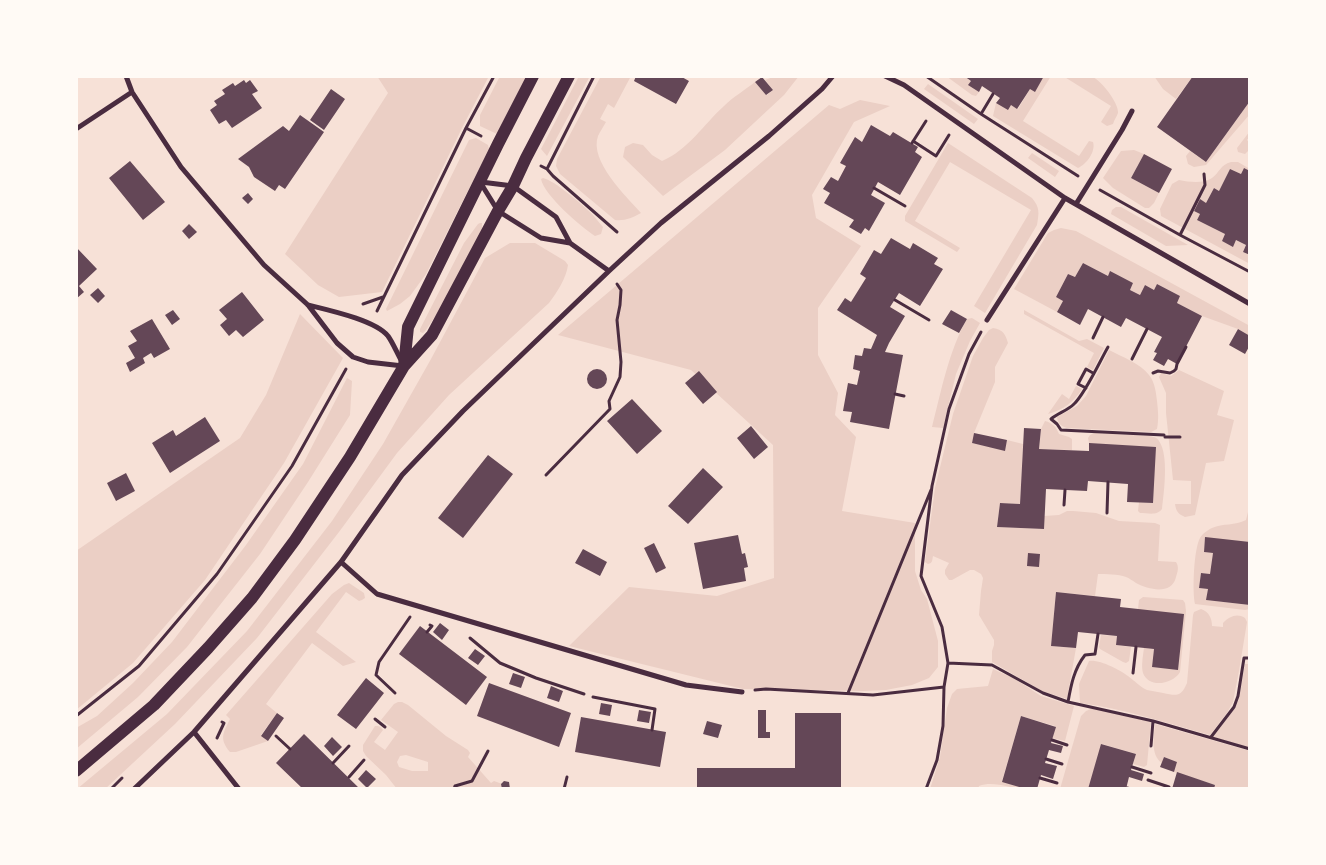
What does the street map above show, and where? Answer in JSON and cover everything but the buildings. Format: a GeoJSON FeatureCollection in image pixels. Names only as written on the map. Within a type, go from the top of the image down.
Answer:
{"type":"FeatureCollection","features":[{"type":"Feature","properties":{"kind":"main road"},"geometry":{"type":"LineString","coordinates":[[404,366],[408,327],[533,76]]}},
{"type":"Feature","properties":{"kind":"main road"},"geometry":{"type":"LineString","coordinates":[[76,771],[154,705],[252,598],[295,540],[350,457],[404,366],[432,335],[513,186],[569,76]]}},
{"type":"Feature","properties":{"kind":"street"},"geometry":{"type":"LineString","coordinates":[[126,76],[132,92],[181,168],[264,265],[308,304],[337,343],[353,357],[368,362],[404,366]]}},
{"type":"Feature","properties":{"kind":"street"},"geometry":{"type":"LineString","coordinates":[[134,789],[194,732],[341,562],[402,475],[464,411],[661,222],[769,136],[816,95],[833,76]]}},
{"type":"Feature","properties":{"kind":"street"},"geometry":{"type":"LineString","coordinates":[[885,76],[904,86],[1065,198],[1250,304]]}},
{"type":"Feature","properties":{"kind":"street"},"geometry":{"type":"LineString","coordinates":[[76,129],[132,92]]}},
{"type":"Feature","properties":{"kind":"street"},"geometry":{"type":"LineString","coordinates":[[1076,204],[1132,111]]}},
{"type":"Feature","properties":{"kind":"street"},"geometry":{"type":"LineString","coordinates":[[479,182],[513,186],[556,216],[570,243]]}},
{"type":"Feature","properties":{"kind":"street"},"geometry":{"type":"LineString","coordinates":[[479,182],[498,211],[540,238],[570,243],[609,271]]}},
{"type":"Feature","properties":{"kind":"street"},"geometry":{"type":"LineString","coordinates":[[987,320],[1065,198]]}},
{"type":"Feature","properties":{"kind":"street"},"geometry":{"type":"LineString","coordinates":[[308,304],[370,324],[387,335],[404,366]]}},
{"type":"Feature","properties":{"kind":"street"},"geometry":{"type":"LineString","coordinates":[[341,562],[377,594],[417,607],[686,685],[742,692]]}},
{"type":"Feature","properties":{"kind":"street"},"geometry":{"type":"LineString","coordinates":[[194,732],[239,789]]}},
{"type":"Feature","properties":{"kind":"path"},"geometry":{"type":"LineString","coordinates":[[370,324],[494,76]]}},
{"type":"Feature","properties":{"kind":"path"},"geometry":{"type":"LineString","coordinates":[[594,76],[547,169],[617,232]]}},
{"type":"Feature","properties":{"kind":"path"},"geometry":{"type":"LineString","coordinates":[[981,114],[993,94]]}},
{"type":"Feature","properties":{"kind":"path"},"geometry":{"type":"LineString","coordinates":[[926,121],[912,142],[936,156],[949,135]]}},
{"type":"Feature","properties":{"kind":"path"},"geometry":{"type":"LineString","coordinates":[[1180,235],[1205,185],[1204,174]]}},
{"type":"Feature","properties":{"kind":"path"},"geometry":{"type":"LineString","coordinates":[[874,188],[905,206]]}},
{"type":"Feature","properties":{"kind":"path"},"geometry":{"type":"LineString","coordinates":[[546,475],[610,409],[609,401],[620,377],[621,362],[617,320],[621,290],[609,271]]}},
{"type":"Feature","properties":{"kind":"path"},"geometry":{"type":"LineString","coordinates":[[356,306],[384,296]]}},
{"type":"Feature","properties":{"kind":"path"},"geometry":{"type":"LineString","coordinates":[[895,300],[930,320]]}},
{"type":"Feature","properties":{"kind":"path"},"geometry":{"type":"LineString","coordinates":[[1092,338],[1104,318]]}},
{"type":"Feature","properties":{"kind":"path"},"geometry":{"type":"LineString","coordinates":[[926,789],[937,760],[943,726],[944,687],[948,663],[942,627],[920,576],[932,486],[949,409],[969,354],[987,320]]}},
{"type":"Feature","properties":{"kind":"path"},"geometry":{"type":"LineString","coordinates":[[1132,359],[1147,329]]}},
{"type":"Feature","properties":{"kind":"path"},"geometry":{"type":"LineString","coordinates":[[1108,346],[1086,388],[1074,404],[1051,419],[1061,430],[1180,437]]}},
{"type":"Feature","properties":{"kind":"path"},"geometry":{"type":"LineString","coordinates":[[1153,373],[1158,371],[1170,373],[1174,371],[1186,347]]}},
{"type":"Feature","properties":{"kind":"path"},"geometry":{"type":"LineString","coordinates":[[76,716],[139,666],[217,574],[292,466],[353,357]]}},
{"type":"Feature","properties":{"kind":"path"},"geometry":{"type":"LineString","coordinates":[[1086,388],[1078,384],[1086,369],[1093,373]]}},
{"type":"Feature","properties":{"kind":"path"},"geometry":{"type":"LineString","coordinates":[[895,394],[904,396]]}},
{"type":"Feature","properties":{"kind":"path"},"geometry":{"type":"LineString","coordinates":[[1107,512],[1108,482]]}},
{"type":"Feature","properties":{"kind":"path"},"geometry":{"type":"LineString","coordinates":[[848,693],[932,486]]}},
{"type":"Feature","properties":{"kind":"path"},"geometry":{"type":"LineString","coordinates":[[1064,506],[1065,490]]}},
{"type":"Feature","properties":{"kind":"path"},"geometry":{"type":"LineString","coordinates":[[395,693],[376,675],[379,662],[417,607]]}},
{"type":"Feature","properties":{"kind":"path"},"geometry":{"type":"LineString","coordinates":[[441,614],[500,663],[536,678],[584,694]]}},
{"type":"Feature","properties":{"kind":"path"},"geometry":{"type":"LineString","coordinates":[[1068,702],[1071,683],[1079,664],[1085,656],[1095,654],[1098,634]]}},
{"type":"Feature","properties":{"kind":"path"},"geometry":{"type":"LineString","coordinates":[[1134,673],[1136,647]]}},
{"type":"Feature","properties":{"kind":"path"},"geometry":{"type":"LineString","coordinates":[[1210,738],[1234,707],[1238,696],[1244,658],[1250,658]]}},
{"type":"Feature","properties":{"kind":"path"},"geometry":{"type":"LineString","coordinates":[[948,663],[992,664],[1043,693],[1068,702],[1153,721],[1250,749]]}},
{"type":"Feature","properties":{"kind":"path"},"geometry":{"type":"LineString","coordinates":[[742,692],[766,689],[873,695],[944,687]]}},
{"type":"Feature","properties":{"kind":"path"},"geometry":{"type":"LineString","coordinates":[[593,697],[655,709],[652,730]]}},
{"type":"Feature","properties":{"kind":"path"},"geometry":{"type":"LineString","coordinates":[[375,720],[385,726]]}},
{"type":"Feature","properties":{"kind":"path"},"geometry":{"type":"LineString","coordinates":[[1151,746],[1153,721]]}},
{"type":"Feature","properties":{"kind":"path"},"geometry":{"type":"LineString","coordinates":[[276,736],[290,749]]}},
{"type":"Feature","properties":{"kind":"path"},"geometry":{"type":"LineString","coordinates":[[1052,740],[1067,744]]}},
{"type":"Feature","properties":{"kind":"path"},"geometry":{"type":"LineString","coordinates":[[333,763],[349,746]]}},
{"type":"Feature","properties":{"kind":"path"},"geometry":{"type":"LineString","coordinates":[[454,789],[455,786],[472,781],[488,751]]}},
{"type":"Feature","properties":{"kind":"path"},"geometry":{"type":"LineString","coordinates":[[1046,759],[1062,764]]}},
{"type":"Feature","properties":{"kind":"path"},"geometry":{"type":"LineString","coordinates":[[349,777],[364,760]]}},
{"type":"Feature","properties":{"kind":"path"},"geometry":{"type":"LineString","coordinates":[[1132,767],[1150,773]]}},
{"type":"Feature","properties":{"kind":"path"},"geometry":{"type":"LineString","coordinates":[[564,789],[567,777]]}},
{"type":"Feature","properties":{"kind":"path"},"geometry":{"type":"LineString","coordinates":[[1040,778],[1057,784]]}},
{"type":"Feature","properties":{"kind":"path"},"geometry":{"type":"LineString","coordinates":[[1148,780],[1169,787],[1168,789]]}},
{"type":"Feature","properties":{"kind":"shaded area"},"geometry":{"type":"Polygon","coordinates":[[[1087,75],[1099,81],[1112,97],[1117,109],[1118,113],[1113,124],[1107,126],[1101,122],[1111,106],[1063,76],[1087,75]]]}},
{"type":"Feature","properties":{"kind":"shaded area"},"geometry":{"type":"Polygon","coordinates":[[[377,76],[489,76],[382,292],[339,297],[318,285],[285,254],[388,93],[377,76]]]}},
{"type":"Feature","properties":{"kind":"shaded area"},"geometry":{"type":"Polygon","coordinates":[[[500,76],[527,76],[497,134],[480,126],[480,115],[500,76]]]}},
{"type":"Feature","properties":{"kind":"shaded area"},"geometry":{"type":"Polygon","coordinates":[[[579,76],[590,76],[547,156],[541,149],[579,76]]]}},
{"type":"Feature","properties":{"kind":"shaded area"},"geometry":{"type":"Polygon","coordinates":[[[601,76],[631,76],[614,108],[608,104],[600,119],[606,122],[598,136],[597,146],[599,156],[610,178],[641,213],[625,220],[615,220],[560,174],[556,166],[557,159],[601,76]]]}},
{"type":"Feature","properties":{"kind":"shaded area"},"geometry":{"type":"Polygon","coordinates":[[[776,76],[799,76],[784,95],[725,150],[663,196],[623,157],[625,147],[633,143],[643,145],[652,155],[662,161],[688,144],[717,113],[755,82],[767,95],[773,90],[765,80],[776,76]]]}},
{"type":"Feature","properties":{"kind":"shaded area"},"geometry":{"type":"Polygon","coordinates":[[[946,76],[965,77],[979,92],[976,96],[972,95],[946,76]]]}},
{"type":"Feature","properties":{"kind":"shaded area"},"geometry":{"type":"Polygon","coordinates":[[[1044,76],[1051,76],[1023,121],[1079,156],[1089,141],[1093,142],[1094,146],[1090,157],[1085,164],[1078,168],[993,116],[996,103],[1011,105],[1018,109],[1030,89],[1044,76]]]}},
{"type":"Feature","properties":{"kind":"shaded area"},"geometry":{"type":"Polygon","coordinates":[[[1154,76],[1193,76],[1176,99],[1163,89],[1154,76]]]}},
{"type":"Feature","properties":{"kind":"shaded area"},"geometry":{"type":"Polygon","coordinates":[[[928,84],[978,119],[974,124],[924,89],[928,84]]]}},
{"type":"Feature","properties":{"kind":"shaded area"},"geometry":{"type":"Polygon","coordinates":[[[860,100],[890,106],[854,122],[812,195],[816,218],[861,246],[818,308],[818,355],[838,393],[835,415],[856,437],[842,511],[915,523],[915,571],[921,590],[927,599],[938,641],[938,667],[929,678],[912,685],[886,690],[743,689],[569,646],[629,587],[717,596],[774,578],[773,445],[691,370],[558,335],[829,105],[840,109],[860,100]]]}},
{"type":"Feature","properties":{"kind":"shaded area"},"geometry":{"type":"Polygon","coordinates":[[[1250,101],[1250,114],[1206,165],[1194,167],[1188,164],[1186,156],[1190,151],[1206,162],[1250,101]]]}},
{"type":"Feature","properties":{"kind":"shaded area"},"geometry":{"type":"Polygon","coordinates":[[[1250,131],[1250,136],[1247,140],[1250,143],[1250,149],[1245,154],[1238,152],[1237,148],[1250,131]]]}},
{"type":"Feature","properties":{"kind":"shaded area"},"geometry":{"type":"Polygon","coordinates":[[[476,138],[488,145],[489,149],[426,274],[410,296],[387,311],[386,309],[469,140],[476,138]]]}},
{"type":"Feature","properties":{"kind":"shaded area"},"geometry":{"type":"Polygon","coordinates":[[[948,143],[1032,198],[1038,210],[1037,225],[985,313],[974,306],[1031,210],[950,162],[915,221],[960,248],[957,252],[905,221],[905,216],[948,143]]]}},
{"type":"Feature","properties":{"kind":"shaded area"},"geometry":{"type":"Polygon","coordinates":[[[1134,150],[1144,154],[1131,178],[1159,193],[1149,208],[1145,208],[1113,188],[1103,178],[1121,151],[1134,150]]]}},
{"type":"Feature","properties":{"kind":"shaded area"},"geometry":{"type":"Polygon","coordinates":[[[1032,153],[1059,171],[1055,177],[1028,158],[1032,153]]]}},
{"type":"Feature","properties":{"kind":"shaded area"},"geometry":{"type":"Polygon","coordinates":[[[1231,162],[1238,162],[1250,169],[1250,171],[1244,168],[1241,174],[1230,169],[1219,191],[1214,188],[1206,203],[1200,200],[1194,211],[1200,214],[1197,220],[1225,234],[1222,241],[1233,246],[1236,240],[1246,245],[1243,252],[1250,255],[1250,264],[1161,216],[1160,209],[1172,184],[1179,180],[1196,182],[1208,180],[1215,176],[1222,167],[1231,162]]]}},
{"type":"Feature","properties":{"kind":"shaded area"},"geometry":{"type":"Polygon","coordinates":[[[543,178],[561,188],[592,214],[603,227],[601,234],[595,236],[564,210],[544,186],[541,179],[543,178]]]}},
{"type":"Feature","properties":{"kind":"shaded area"},"geometry":{"type":"Polygon","coordinates":[[[1116,207],[1121,207],[1188,245],[1166,246],[1111,214],[1112,210],[1116,207]]]}},
{"type":"Feature","properties":{"kind":"shaded area"},"geometry":{"type":"Polygon","coordinates":[[[482,223],[482,230],[442,306],[426,330],[423,333],[420,332],[464,243],[482,223]]]}},
{"type":"Feature","properties":{"kind":"shaded area"},"geometry":{"type":"Polygon","coordinates":[[[1061,228],[1076,231],[1250,326],[1250,336],[1238,329],[1202,316],[1177,303],[1180,296],[1157,284],[1154,290],[1145,285],[1140,295],[1130,290],[1133,283],[1110,272],[1108,276],[1083,263],[1075,277],[1068,274],[1056,297],[1063,301],[1057,312],[1014,289],[1048,233],[1061,228]]]}},
{"type":"Feature","properties":{"kind":"shaded area"},"geometry":{"type":"Polygon","coordinates":[[[510,243],[535,243],[565,261],[568,265],[558,290],[549,303],[449,395],[397,453],[257,638],[175,724],[105,789],[77,789],[167,714],[247,631],[332,521],[383,444],[485,258],[510,243]]]}},
{"type":"Feature","properties":{"kind":"shaded area"},"geometry":{"type":"Polygon","coordinates":[[[1024,310],[1079,341],[1087,339],[1104,348],[1093,370],[1087,367],[1094,353],[1024,314],[1024,310]]]}},
{"type":"Feature","properties":{"kind":"shaded area"},"geometry":{"type":"Polygon","coordinates":[[[300,314],[343,358],[284,463],[205,580],[133,663],[76,710],[76,551],[240,438],[266,395],[300,314]]]}},
{"type":"Feature","properties":{"kind":"shaded area"},"geometry":{"type":"Polygon","coordinates":[[[972,318],[980,323],[956,374],[943,428],[932,427],[955,344],[967,319],[972,318]]]}},
{"type":"Feature","properties":{"kind":"shaded area"},"geometry":{"type":"Polygon","coordinates":[[[993,328],[1003,332],[1008,343],[995,367],[995,382],[974,433],[972,443],[1004,450],[1007,440],[1023,444],[1020,504],[1000,503],[997,527],[1044,529],[1044,516],[1059,515],[1067,511],[1096,513],[1119,521],[1155,523],[1160,525],[1158,561],[1176,562],[1178,566],[1174,583],[1165,589],[1147,588],[1123,576],[1098,574],[1095,596],[1056,592],[1051,646],[1076,648],[1067,699],[1042,691],[992,662],[994,640],[979,615],[983,578],[981,574],[970,570],[949,580],[945,570],[949,563],[933,556],[931,563],[925,562],[935,488],[953,414],[973,356],[983,338],[993,328]]]}},
{"type":"Feature","properties":{"kind":"shaded area"},"geometry":{"type":"Polygon","coordinates":[[[1109,350],[1136,364],[1153,381],[1157,401],[1157,429],[1151,432],[1067,428],[1059,423],[1057,417],[1077,406],[1086,396],[1109,350]]]}},
{"type":"Feature","properties":{"kind":"shaded area"},"geometry":{"type":"Polygon","coordinates":[[[1179,370],[1224,391],[1217,415],[1234,420],[1224,461],[1206,463],[1195,515],[1185,517],[1178,512],[1175,504],[1191,504],[1191,481],[1173,480],[1166,413],[1166,393],[1159,377],[1161,373],[1171,376],[1179,370]]]}},
{"type":"Feature","properties":{"kind":"shaded area"},"geometry":{"type":"Polygon","coordinates":[[[347,378],[352,381],[350,415],[260,554],[187,647],[138,697],[76,749],[76,728],[97,716],[133,683],[172,642],[246,545],[303,464],[347,378]]]}},
{"type":"Feature","properties":{"kind":"shaded area"},"geometry":{"type":"Polygon","coordinates":[[[1076,386],[1082,389],[1072,402],[1048,414],[1062,394],[1069,399],[1076,386]]]}},
{"type":"Feature","properties":{"kind":"shaded area"},"geometry":{"type":"Polygon","coordinates":[[[1045,421],[1054,426],[1059,434],[1072,439],[1072,450],[1039,449],[1041,429],[1045,421]]]}},
{"type":"Feature","properties":{"kind":"shaded area"},"geometry":{"type":"Polygon","coordinates":[[[1094,433],[1149,436],[1155,437],[1158,440],[1164,455],[1165,474],[1162,509],[1158,513],[1140,513],[1138,511],[1139,502],[1153,503],[1089,443],[1088,438],[1094,433]]]}},
{"type":"Feature","properties":{"kind":"shaded area"},"geometry":{"type":"Polygon","coordinates":[[[1250,504],[1249,542],[1205,538],[1204,552],[1213,553],[1210,574],[1201,573],[1199,588],[1208,589],[1207,600],[1250,605],[1250,609],[1195,604],[1194,570],[1196,551],[1200,538],[1212,528],[1246,520],[1250,504]]]}},
{"type":"Feature","properties":{"kind":"shaded area"},"geometry":{"type":"Polygon","coordinates":[[[349,583],[364,593],[365,598],[359,601],[346,592],[316,632],[356,662],[343,666],[312,643],[266,704],[277,713],[261,735],[268,741],[236,752],[230,752],[223,740],[224,732],[230,719],[226,715],[332,594],[349,583]]]}},
{"type":"Feature","properties":{"kind":"shaded area"},"geometry":{"type":"Polygon","coordinates":[[[1143,597],[1183,600],[1185,603],[1186,611],[1180,672],[1167,682],[1155,683],[1146,678],[1143,673],[1144,648],[1154,649],[1152,667],[1178,669],[1138,609],[1139,600],[1143,597]]]}},
{"type":"Feature","properties":{"kind":"shaded area"},"geometry":{"type":"Polygon","coordinates":[[[1201,609],[1210,616],[1212,626],[1223,627],[1223,623],[1236,616],[1242,616],[1247,622],[1233,702],[1210,735],[1162,721],[1080,703],[1079,684],[1089,661],[1104,663],[1115,668],[1147,690],[1172,695],[1183,691],[1187,683],[1193,615],[1194,612],[1201,609]]]}},
{"type":"Feature","properties":{"kind":"shaded area"},"geometry":{"type":"Polygon","coordinates":[[[1101,635],[1117,636],[1116,645],[1131,647],[1129,661],[1123,662],[1100,649],[1101,635]]]}},
{"type":"Feature","properties":{"kind":"shaded area"},"geometry":{"type":"Polygon","coordinates":[[[1245,664],[1250,664],[1250,748],[1213,737],[1235,708],[1239,699],[1245,664]]]}},
{"type":"Feature","properties":{"kind":"shaded area"},"geometry":{"type":"Polygon","coordinates":[[[993,669],[1015,679],[1041,696],[1074,706],[1065,741],[1052,738],[1055,726],[1021,716],[1002,781],[1026,789],[985,784],[979,786],[978,789],[930,789],[940,757],[947,708],[952,694],[957,689],[988,686],[993,669]]]}},
{"type":"Feature","properties":{"kind":"shaded area"},"geometry":{"type":"Polygon","coordinates":[[[402,702],[408,705],[446,736],[468,750],[470,753],[468,757],[491,783],[494,781],[516,789],[397,789],[363,751],[363,745],[375,726],[379,726],[383,730],[374,742],[385,750],[398,732],[381,720],[394,704],[402,702]],[[406,755],[400,756],[397,762],[399,767],[412,771],[428,771],[428,762],[406,755]]]}},
{"type":"Feature","properties":{"kind":"shaded area"},"geometry":{"type":"Polygon","coordinates":[[[1091,709],[1099,709],[1151,722],[1147,765],[1144,767],[1133,764],[1136,754],[1102,744],[1088,789],[1060,789],[1081,716],[1091,709]]]}},
{"type":"Feature","properties":{"kind":"shaded area"},"geometry":{"type":"Polygon","coordinates":[[[1155,724],[1250,751],[1250,789],[1214,789],[1215,785],[1174,772],[1177,762],[1164,757],[1162,763],[1158,760],[1154,750],[1155,724]]]}}]}
